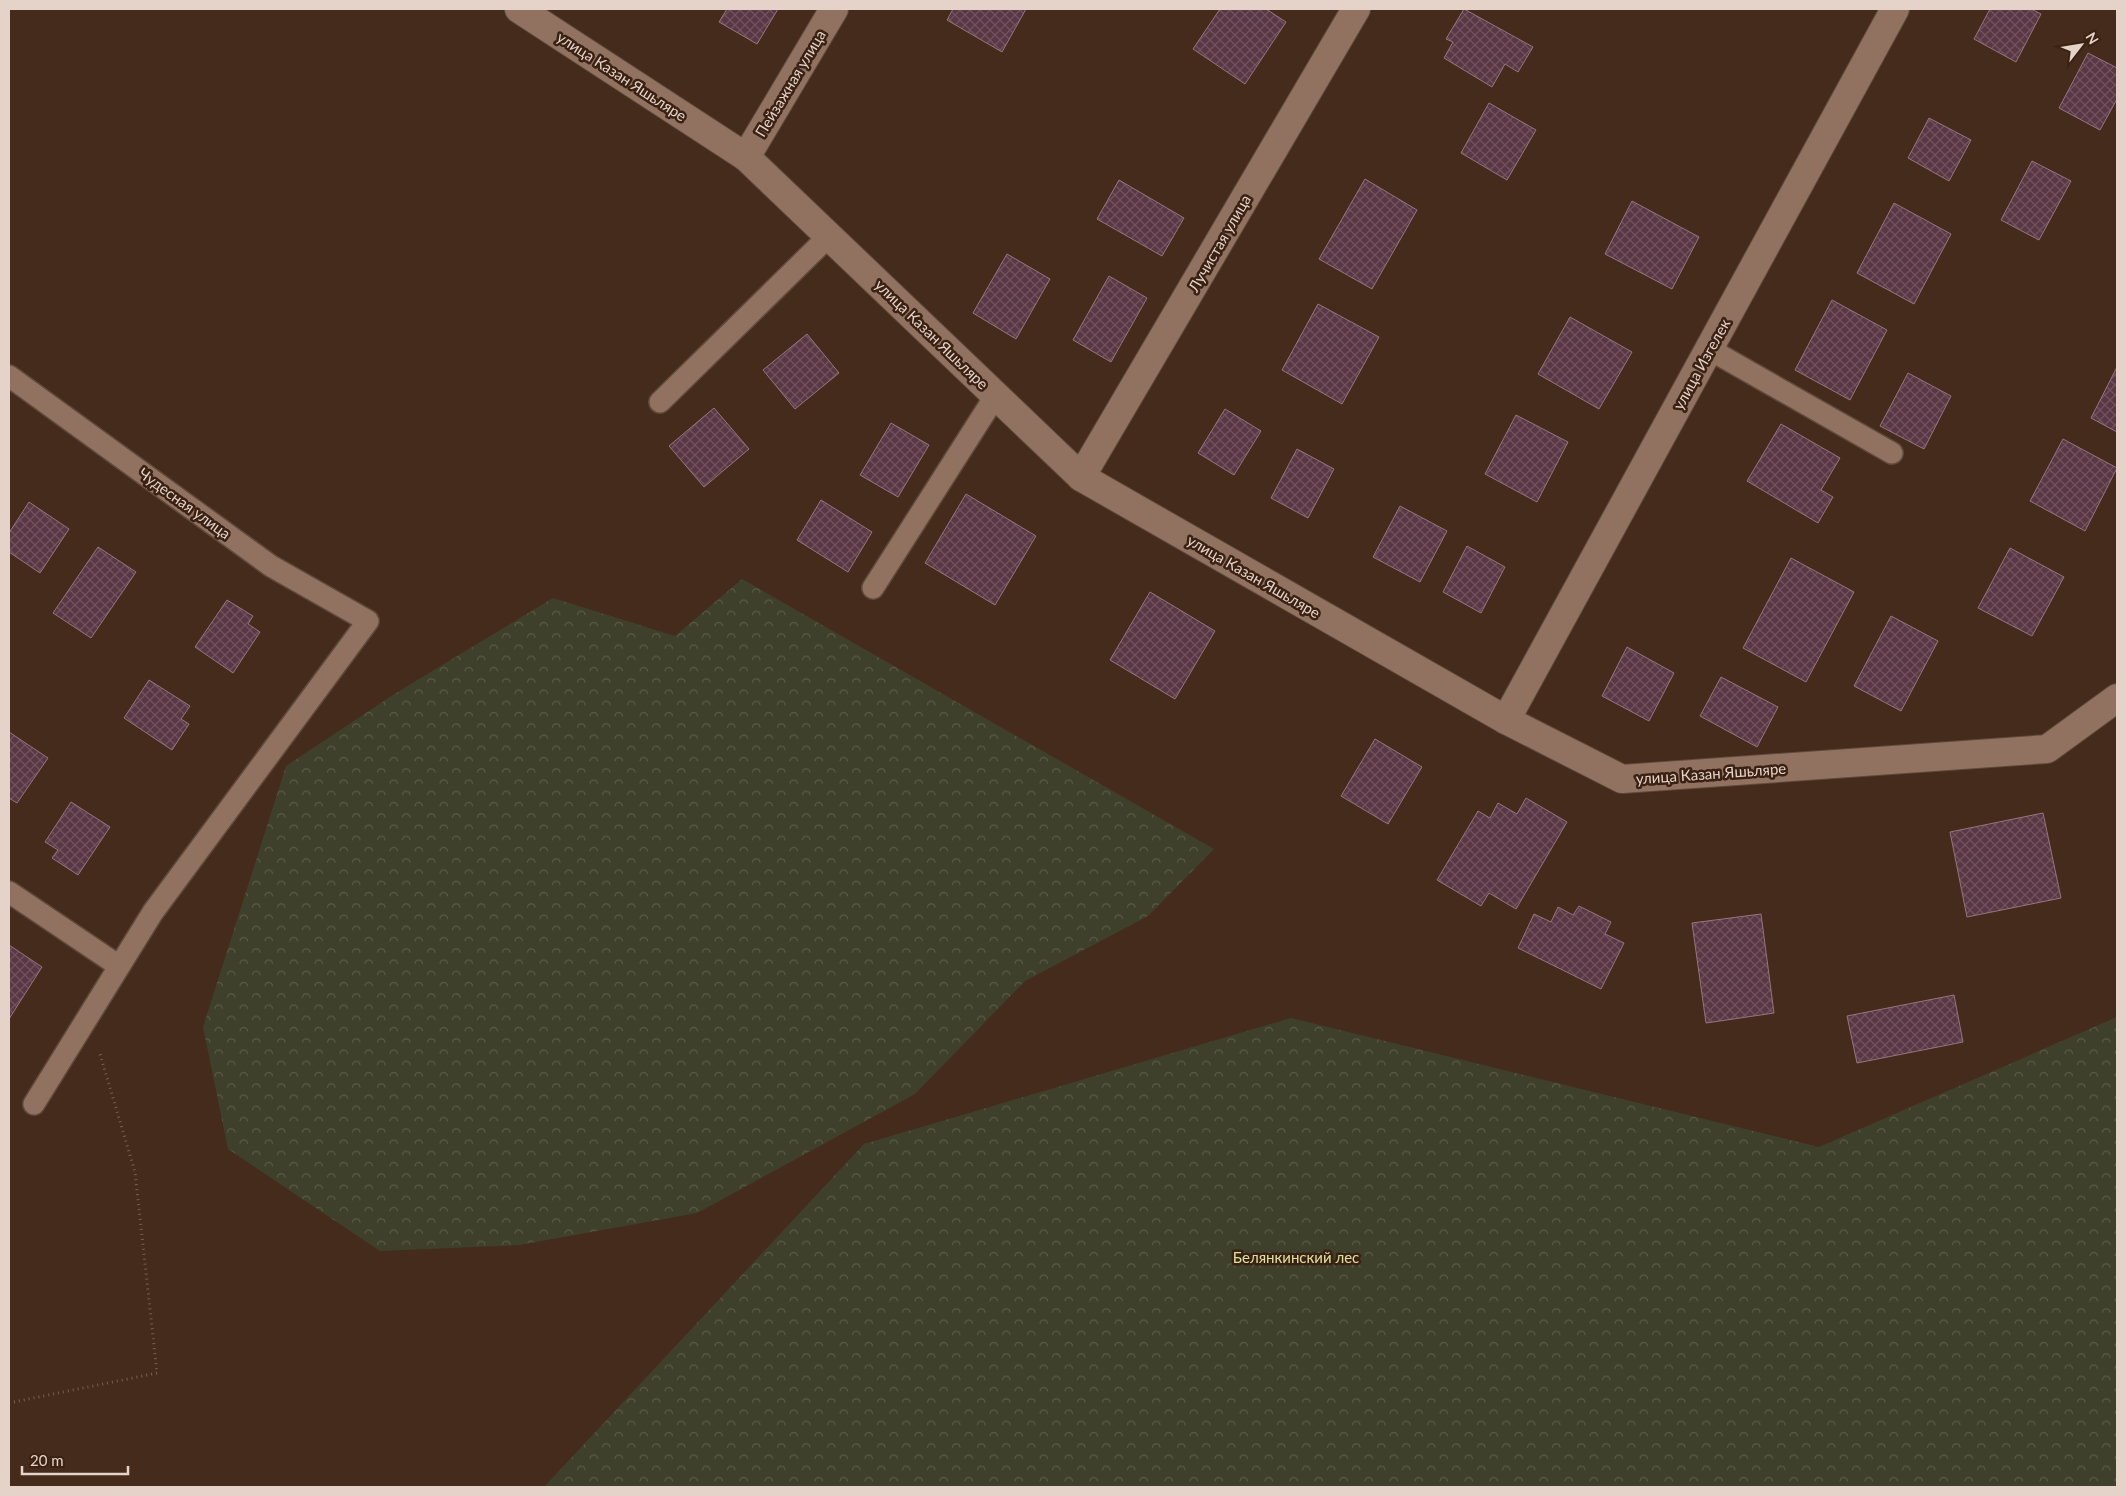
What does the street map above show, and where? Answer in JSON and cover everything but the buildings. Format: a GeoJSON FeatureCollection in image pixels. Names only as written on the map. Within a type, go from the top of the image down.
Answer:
{"type":"FeatureCollection","features":[{"type":"Feature","properties":{"kind":"street","name":"улица Казан Яшьляре"},"geometry":{"type":"LineString","coordinates":[[518,9],[746,157],[1081,477],[1506,720],[1622,779],[2047,749],[2117,698]]}},
{"type":"Feature","properties":{"kind":"street","name":"Пейзажная улица"},"geometry":{"type":"LineString","coordinates":[[746,157],[834,9]]}},
{"type":"Feature","properties":{"kind":"street","name":"Лучистая улица"},"geometry":{"type":"LineString","coordinates":[[1081,477],[1356,9]]}},
{"type":"Feature","properties":{"kind":"street","name":"улица Изгелек"},"geometry":{"type":"LineString","coordinates":[[1506,720],[1895,9]]}},
{"type":"Feature","properties":{"kind":"lane"},"geometry":{"type":"LineString","coordinates":[[660,402],[829,236]]}},
{"type":"Feature","properties":{"kind":"lane"},"geometry":{"type":"LineString","coordinates":[[1709,349],[1892,453]]}},
{"type":"Feature","properties":{"kind":"lane","name":"Чудесная улица"},"geometry":{"type":"LineString","coordinates":[[9,376],[271,566],[368,621],[153,912],[119,966]]}},
{"type":"Feature","properties":{"kind":"lane"},"geometry":{"type":"LineString","coordinates":[[873,588],[996,395]]}},
{"type":"Feature","properties":{"kind":"lane"},"geometry":{"type":"LineString","coordinates":[[9,892],[119,966],[34,1104]]}},
{"type":"Feature","properties":{"kind":"path"},"geometry":{"type":"LineString","coordinates":[[9,1403],[157,1373],[135,1172],[88,1015]]}},
{"type":"Feature","properties":{"kind":"green space"},"geometry":{"type":"Polygon","coordinates":[[[742,579],[1214,849],[1148,916],[1025,981],[915,1094],[697,1213],[519,1245],[380,1251],[228,1149],[203,1027],[286,766],[396,693],[553,598],[675,636],[742,579]]]}},
{"type":"Feature","properties":{"kind":"green space","name":"Белянкинский лес"},"geometry":{"type":"Polygon","coordinates":[[[2117,1017],[2117,1487],[544,1487],[864,1144],[1291,1018],[1819,1147],[2117,1017]]]}}]}
